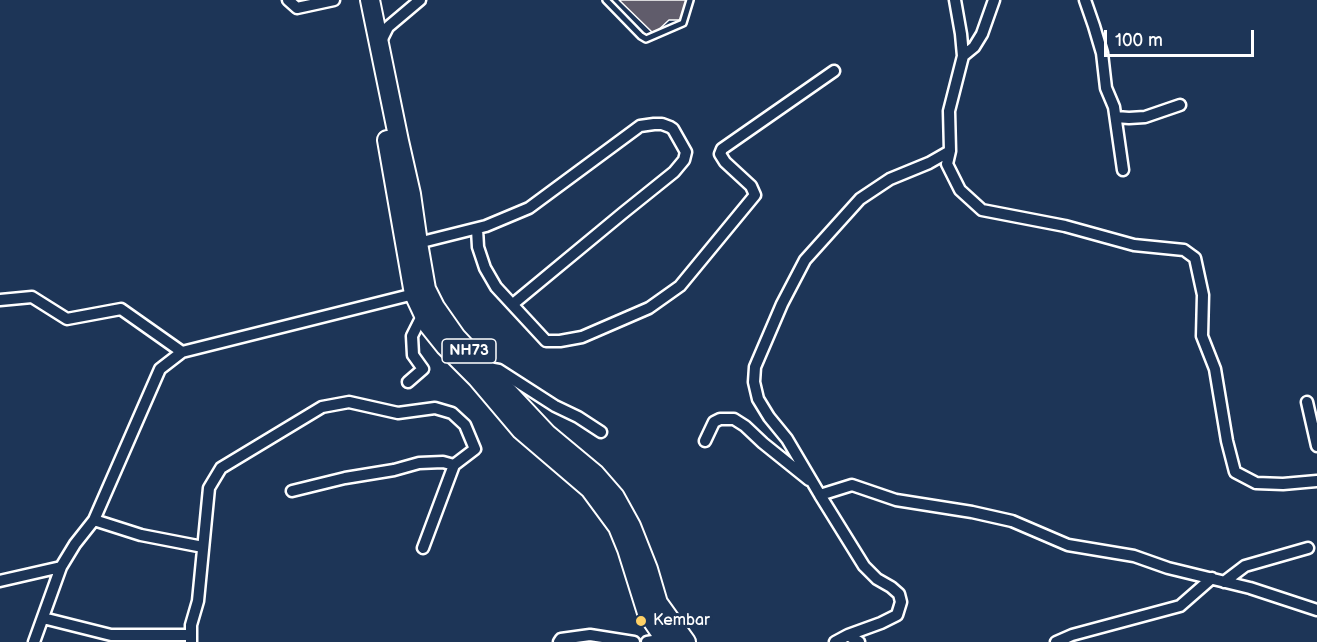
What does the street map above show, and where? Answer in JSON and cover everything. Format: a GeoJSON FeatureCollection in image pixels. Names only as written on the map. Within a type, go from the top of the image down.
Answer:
{"type":"FeatureCollection","features":[{"type":"Feature","properties":{"kind":"highway","name":"NH73"},"geometry":{"type":"LineString","coordinates":[[359,0],[423,314],[429,326],[445,346],[477,378],[521,430],[590,489],[618,527],[647,613],[660,641]]}},
{"type":"Feature","properties":{"kind":"highway","name":"NH73"},"geometry":{"type":"LineString","coordinates":[[370,0],[411,194],[418,243],[420,292],[435,306],[456,337],[547,434],[595,474],[615,497],[631,526],[648,568],[658,603],[686,642]]}},
{"type":"Feature","properties":{"kind":"street"},"geometry":{"type":"LineString","coordinates":[[288,0],[297,8],[334,0]]}},
{"type":"Feature","properties":{"kind":"street"},"geometry":{"type":"LineString","coordinates":[[379,44],[388,27],[420,0]]}},
{"type":"Feature","properties":{"kind":"street"},"geometry":{"type":"LineString","coordinates":[[955,0],[962,34],[963,56],[949,111],[950,151],[947,164],[960,190],[982,210],[1065,226],[1134,245],[1184,250],[1195,258],[1203,295],[1202,336],[1215,369],[1227,441],[1235,472],[1256,483],[1282,484],[1317,481]]}},
{"type":"Feature","properties":{"kind":"street"},"geometry":{"type":"LineString","coordinates":[[963,56],[974,47],[982,34],[994,0]]}},
{"type":"Feature","properties":{"kind":"street"},"geometry":{"type":"LineString","coordinates":[[1085,0],[1102,53],[1106,88],[1116,117],[1123,170]]}},
{"type":"Feature","properties":{"kind":"street"},"geometry":{"type":"LineString","coordinates":[[477,229],[478,247],[484,268],[496,287],[546,341],[582,337],[649,308],[680,286],[754,195],[751,186],[725,162],[720,154],[722,149],[834,71]]}},
{"type":"Feature","properties":{"kind":"street"},"geometry":{"type":"LineString","coordinates":[[1116,117],[1145,117],[1180,105]]}},
{"type":"Feature","properties":{"kind":"street"},"geometry":{"type":"LineString","coordinates":[[418,243],[477,229],[529,207],[640,126],[654,124],[673,129],[686,152],[684,160],[674,172],[513,304]]}},
{"type":"Feature","properties":{"kind":"street"},"geometry":{"type":"LineString","coordinates":[[835,642],[881,624],[897,615],[901,603],[899,594],[877,579],[864,566],[787,440],[769,417],[758,399],[754,382],[755,367],[782,304],[805,260],[860,199],[890,179],[929,163],[950,151]]}},
{"type":"Feature","properties":{"kind":"street"},"geometry":{"type":"LineString","coordinates":[[34,642],[61,567],[94,520],[160,369],[182,352],[420,292]]}},
{"type":"Feature","properties":{"kind":"street"},"geometry":{"type":"LineString","coordinates":[[0,300],[32,297],[67,319],[121,309],[182,352]]}},
{"type":"Feature","properties":{"kind":"street"},"geometry":{"type":"LineString","coordinates":[[408,382],[423,369],[413,355],[412,336],[423,314]]}},
{"type":"Feature","properties":{"kind":"street"},"geometry":{"type":"LineString","coordinates":[[485,367],[499,370],[601,432]]}},
{"type":"Feature","properties":{"kind":"street"},"geometry":{"type":"LineString","coordinates":[[43,618],[111,635],[191,638],[190,625],[198,601],[209,488],[220,468],[322,408],[349,402],[398,413],[435,408],[452,413],[465,425],[475,449],[454,465],[423,548]]}},
{"type":"Feature","properties":{"kind":"street"},"geometry":{"type":"LineString","coordinates":[[1307,402],[1317,446]]}},
{"type":"Feature","properties":{"kind":"street"},"geometry":{"type":"LineString","coordinates":[[705,441],[714,422],[720,419],[734,419],[814,484]]}},
{"type":"Feature","properties":{"kind":"street"},"geometry":{"type":"LineString","coordinates":[[292,491],[419,463],[443,462],[454,465]]}},
{"type":"Feature","properties":{"kind":"street"},"geometry":{"type":"LineString","coordinates":[[820,495],[852,485],[896,500],[1012,521],[1068,545],[1134,556],[1168,568],[1250,588],[1317,610]]}},
{"type":"Feature","properties":{"kind":"street"},"geometry":{"type":"LineString","coordinates":[[94,520],[141,535],[203,547]]}},
{"type":"Feature","properties":{"kind":"street"},"geometry":{"type":"LineString","coordinates":[[1224,582],[1245,566],[1308,548]]}},
{"type":"Feature","properties":{"kind":"street"},"geometry":{"type":"LineString","coordinates":[[0,581],[61,567]]}},
{"type":"Feature","properties":{"kind":"street"},"geometry":{"type":"LineString","coordinates":[[1056,642],[1072,635],[1180,606],[1212,578]]}},
{"type":"Feature","properties":{"kind":"street"},"geometry":{"type":"LineString","coordinates":[[559,642],[561,639],[590,635],[634,642]]}},
{"type":"Feature","properties":{"kind":"street"},"geometry":{"type":"LineString","coordinates":[[848,635],[859,642]]}},
{"type":"Feature","properties":{"kind":"lane"},"geometry":{"type":"LineString","coordinates":[[606,0],[646,39],[683,23],[690,0]]}},
{"type":"Feature","properties":{"kind":"building"},"geometry":{"type":"Polygon","coordinates":[[[619,0],[687,0],[682,20],[669,20],[654,34],[619,0]]]}},
{"type":"Feature","properties":{"kind":"place","name":"Kembar"},"geometry":{"type":"Point","coordinates":[641,621]}}]}
